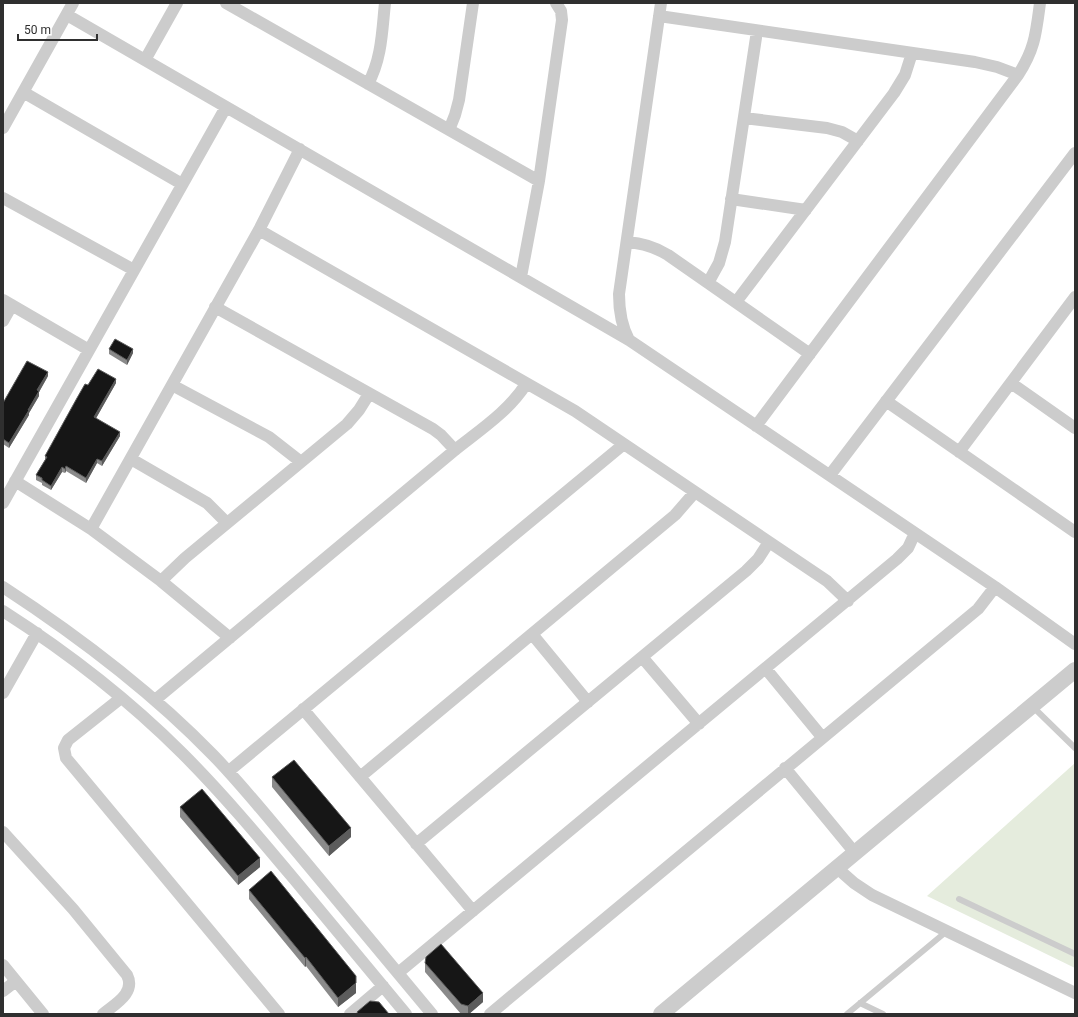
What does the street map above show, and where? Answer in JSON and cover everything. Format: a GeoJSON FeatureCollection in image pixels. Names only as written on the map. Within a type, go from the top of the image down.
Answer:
{"type":"FeatureCollection","features":[{"type":"Feature","properties":{"kind":"street"},"geometry":{"type":"LineString","coordinates":[[3,128],[73,3]]}},
{"type":"Feature","properties":{"kind":"street"},"geometry":{"type":"LineString","coordinates":[[145,60],[177,3]]}},
{"type":"Feature","properties":{"kind":"street"},"geometry":{"type":"LineString","coordinates":[[226,3],[539,181]]}},
{"type":"Feature","properties":{"kind":"street"},"geometry":{"type":"LineString","coordinates":[[368,84],[380,52],[385,3]]}},
{"type":"Feature","properties":{"kind":"street"},"geometry":{"type":"LineString","coordinates":[[449,130],[459,100],[473,3]]}},
{"type":"Feature","properties":{"kind":"street"},"geometry":{"type":"LineString","coordinates":[[521,277],[539,181],[562,20],[556,3]]}},
{"type":"Feature","properties":{"kind":"street"},"geometry":{"type":"LineString","coordinates":[[629,340],[622,323],[619,304],[661,3]]}},
{"type":"Feature","properties":{"kind":"street"},"geometry":{"type":"LineString","coordinates":[[756,426],[1018,75],[1034,44],[1040,3]]}},
{"type":"Feature","properties":{"kind":"street"},"geometry":{"type":"LineString","coordinates":[[66,15],[629,340],[995,587],[1075,644]]}},
{"type":"Feature","properties":{"kind":"street"},"geometry":{"type":"LineString","coordinates":[[659,16],[986,64],[1002,68],[1018,75]]}},
{"type":"Feature","properties":{"kind":"street"},"geometry":{"type":"LineString","coordinates":[[708,283],[719,264],[723,253],[757,31]]}},
{"type":"Feature","properties":{"kind":"street"},"geometry":{"type":"LineString","coordinates":[[736,302],[900,84],[909,65],[912,53]]}},
{"type":"Feature","properties":{"kind":"street"},"geometry":{"type":"LineString","coordinates":[[23,92],[182,184]]}},
{"type":"Feature","properties":{"kind":"street"},"geometry":{"type":"LineString","coordinates":[[3,503],[226,107]]}},
{"type":"Feature","properties":{"kind":"street"},"geometry":{"type":"LineString","coordinates":[[744,118],[827,128],[842,132],[858,141]]}},
{"type":"Feature","properties":{"kind":"street"},"geometry":{"type":"LineString","coordinates":[[91,529],[259,230],[300,149]]}},
{"type":"Feature","properties":{"kind":"street"},"geometry":{"type":"LineString","coordinates":[[830,476],[1075,153]]}},
{"type":"Feature","properties":{"kind":"street"},"geometry":{"type":"LineString","coordinates":[[3,198],[134,270]]}},
{"type":"Feature","properties":{"kind":"street"},"geometry":{"type":"LineString","coordinates":[[731,200],[806,210]]}},
{"type":"Feature","properties":{"kind":"street"},"geometry":{"type":"LineString","coordinates":[[259,230],[568,408],[827,581],[848,601]]}},
{"type":"Feature","properties":{"kind":"street"},"geometry":{"type":"LineString","coordinates":[[627,242],[644,244],[661,250],[810,354]]}},
{"type":"Feature","properties":{"kind":"street"},"geometry":{"type":"LineString","coordinates":[[959,452],[1075,297]]}},
{"type":"Feature","properties":{"kind":"street"},"geometry":{"type":"LineString","coordinates":[[3,321],[7,303],[89,350]]}},
{"type":"Feature","properties":{"kind":"street"},"geometry":{"type":"LineString","coordinates":[[215,307],[433,429],[445,438],[455,450]]}},
{"type":"Feature","properties":{"kind":"street"},"geometry":{"type":"LineString","coordinates":[[1011,383],[1073,423]]}},
{"type":"Feature","properties":{"kind":"street"},"geometry":{"type":"LineString","coordinates":[[155,700],[510,405],[526,384]]}},
{"type":"Feature","properties":{"kind":"street"},"geometry":{"type":"LineString","coordinates":[[172,385],[258,430],[280,444],[301,462]]}},
{"type":"Feature","properties":{"kind":"street"},"geometry":{"type":"LineString","coordinates":[[161,581],[185,558],[347,424],[359,410],[369,394]]}},
{"type":"Feature","properties":{"kind":"street"},"geometry":{"type":"LineString","coordinates":[[886,402],[1075,532]]}},
{"type":"Feature","properties":{"kind":"street"},"geometry":{"type":"LineString","coordinates":[[229,771],[624,444]]}},
{"type":"Feature","properties":{"kind":"street"},"geometry":{"type":"LineString","coordinates":[[131,459],[207,503],[228,523]]}},
{"type":"Feature","properties":{"kind":"street"},"geometry":{"type":"LineString","coordinates":[[15,481],[91,529],[161,581],[230,638]]}},
{"type":"Feature","properties":{"kind":"street"},"geometry":{"type":"LineString","coordinates":[[360,777],[675,515],[695,492]]}},
{"type":"Feature","properties":{"kind":"street"},"geometry":{"type":"LineString","coordinates":[[398,973],[848,601],[903,554],[915,533]]}},
{"type":"Feature","properties":{"kind":"street"},"geometry":{"type":"LineString","coordinates":[[416,844],[746,572],[758,559],[768,542]]}},
{"type":"Feature","properties":{"kind":"street"},"geometry":{"type":"LineString","coordinates":[[3,587],[54,621],[126,675],[155,700],[229,771],[432,1014]]}},
{"type":"Feature","properties":{"kind":"street"},"geometry":{"type":"LineString","coordinates":[[490,1014],[978,609],[995,587]]}},
{"type":"Feature","properties":{"kind":"street"},"geometry":{"type":"LineString","coordinates":[[3,610],[79,663],[157,728],[182,752],[229,802],[406,1014]]}},
{"type":"Feature","properties":{"kind":"street"},"geometry":{"type":"LineString","coordinates":[[3,693],[37,633]]}},
{"type":"Feature","properties":{"kind":"street"},"geometry":{"type":"LineString","coordinates":[[532,634],[588,702]]}},
{"type":"Feature","properties":{"kind":"street"},"geometry":{"type":"LineString","coordinates":[[79,663],[91,648]]}},
{"type":"Feature","properties":{"kind":"street"},"geometry":{"type":"LineString","coordinates":[[642,657],[699,724]]}},
{"type":"Feature","properties":{"kind":"street"},"geometry":{"type":"LineString","coordinates":[[766,669],[822,737]]}},
{"type":"Feature","properties":{"kind":"street"},"geometry":{"type":"LineString","coordinates":[[661,1014],[1075,670]]}},
{"type":"Feature","properties":{"kind":"street"},"geometry":{"type":"LineString","coordinates":[[121,698],[68,740],[64,748],[66,758],[279,1014]]}},
{"type":"Feature","properties":{"kind":"street"},"geometry":{"type":"LineString","coordinates":[[303,709],[473,911]]}},
{"type":"Feature","properties":{"kind":"street"},"geometry":{"type":"LineString","coordinates":[[786,768],[855,852]]}},
{"type":"Feature","properties":{"kind":"street"},"geometry":{"type":"LineString","coordinates":[[3,832],[73,909],[127,974],[129,986],[127,993],[103,1014]]}},
{"type":"Feature","properties":{"kind":"street"},"geometry":{"type":"LineString","coordinates":[[837,868],[854,883],[872,895],[1075,993]]}},
{"type":"Feature","properties":{"kind":"street"},"geometry":{"type":"LineString","coordinates":[[3,965],[43,1014]]}},
{"type":"Feature","properties":{"kind":"street"},"geometry":{"type":"LineString","coordinates":[[3,991],[16,980]]}},
{"type":"Feature","properties":{"kind":"street"},"geometry":{"type":"LineString","coordinates":[[350,1014],[383,986]]}},
{"type":"Feature","properties":{"kind":"lane"},"geometry":{"type":"LineString","coordinates":[[1032,706],[1075,748]]}},
{"type":"Feature","properties":{"kind":"lane"},"geometry":{"type":"LineString","coordinates":[[959,900],[1075,954]]}},
{"type":"Feature","properties":{"kind":"lane"},"geometry":{"type":"LineString","coordinates":[[847,1014],[947,931]]}},
{"type":"Feature","properties":{"kind":"lane"},"geometry":{"type":"LineString","coordinates":[[860,1003],[883,1014]]}},
{"type":"Feature","properties":{"kind":"green space"},"geometry":{"type":"Polygon","coordinates":[[[1075,763],[1075,968],[927,896],[1075,763]]]}},
{"type":"Feature","properties":{"kind":"building"},"geometry":{"type":"Polygon","coordinates":[[[115,339],[133,349],[127,360],[109,349],[115,339]]]}},
{"type":"Feature","properties":{"kind":"building"},"geometry":{"type":"Polygon","coordinates":[[[27,361],[48,372],[37,390],[39,391],[29,410],[9,443],[3,439],[3,403],[27,361]]]}},
{"type":"Feature","properties":{"kind":"building"},"geometry":{"type":"Polygon","coordinates":[[[98,369],[116,379],[94,417],[120,432],[102,461],[97,459],[86,478],[66,466],[65,469],[62,467],[51,486],[36,475],[85,384],[88,385],[98,369]]]}},
{"type":"Feature","properties":{"kind":"building"},"geometry":{"type":"Polygon","coordinates":[[[294,760],[351,828],[329,846],[272,777],[294,760]]]}},
{"type":"Feature","properties":{"kind":"building"},"geometry":{"type":"Polygon","coordinates":[[[202,789],[260,858],[238,876],[180,807],[202,789]]]}},
{"type":"Feature","properties":{"kind":"building"},"geometry":{"type":"Polygon","coordinates":[[[271,871],[356,976],[356,983],[338,998],[306,957],[305,958],[249,890],[271,871]]]}},
{"type":"Feature","properties":{"kind":"building"},"geometry":{"type":"Polygon","coordinates":[[[441,944],[483,993],[468,1006],[461,1004],[425,963],[426,957],[441,944]]]}},
{"type":"Feature","properties":{"kind":"building"},"geometry":{"type":"Polygon","coordinates":[[[370,1001],[379,1002],[389,1014],[358,1014],[357,1012],[370,1001]]]}}]}
